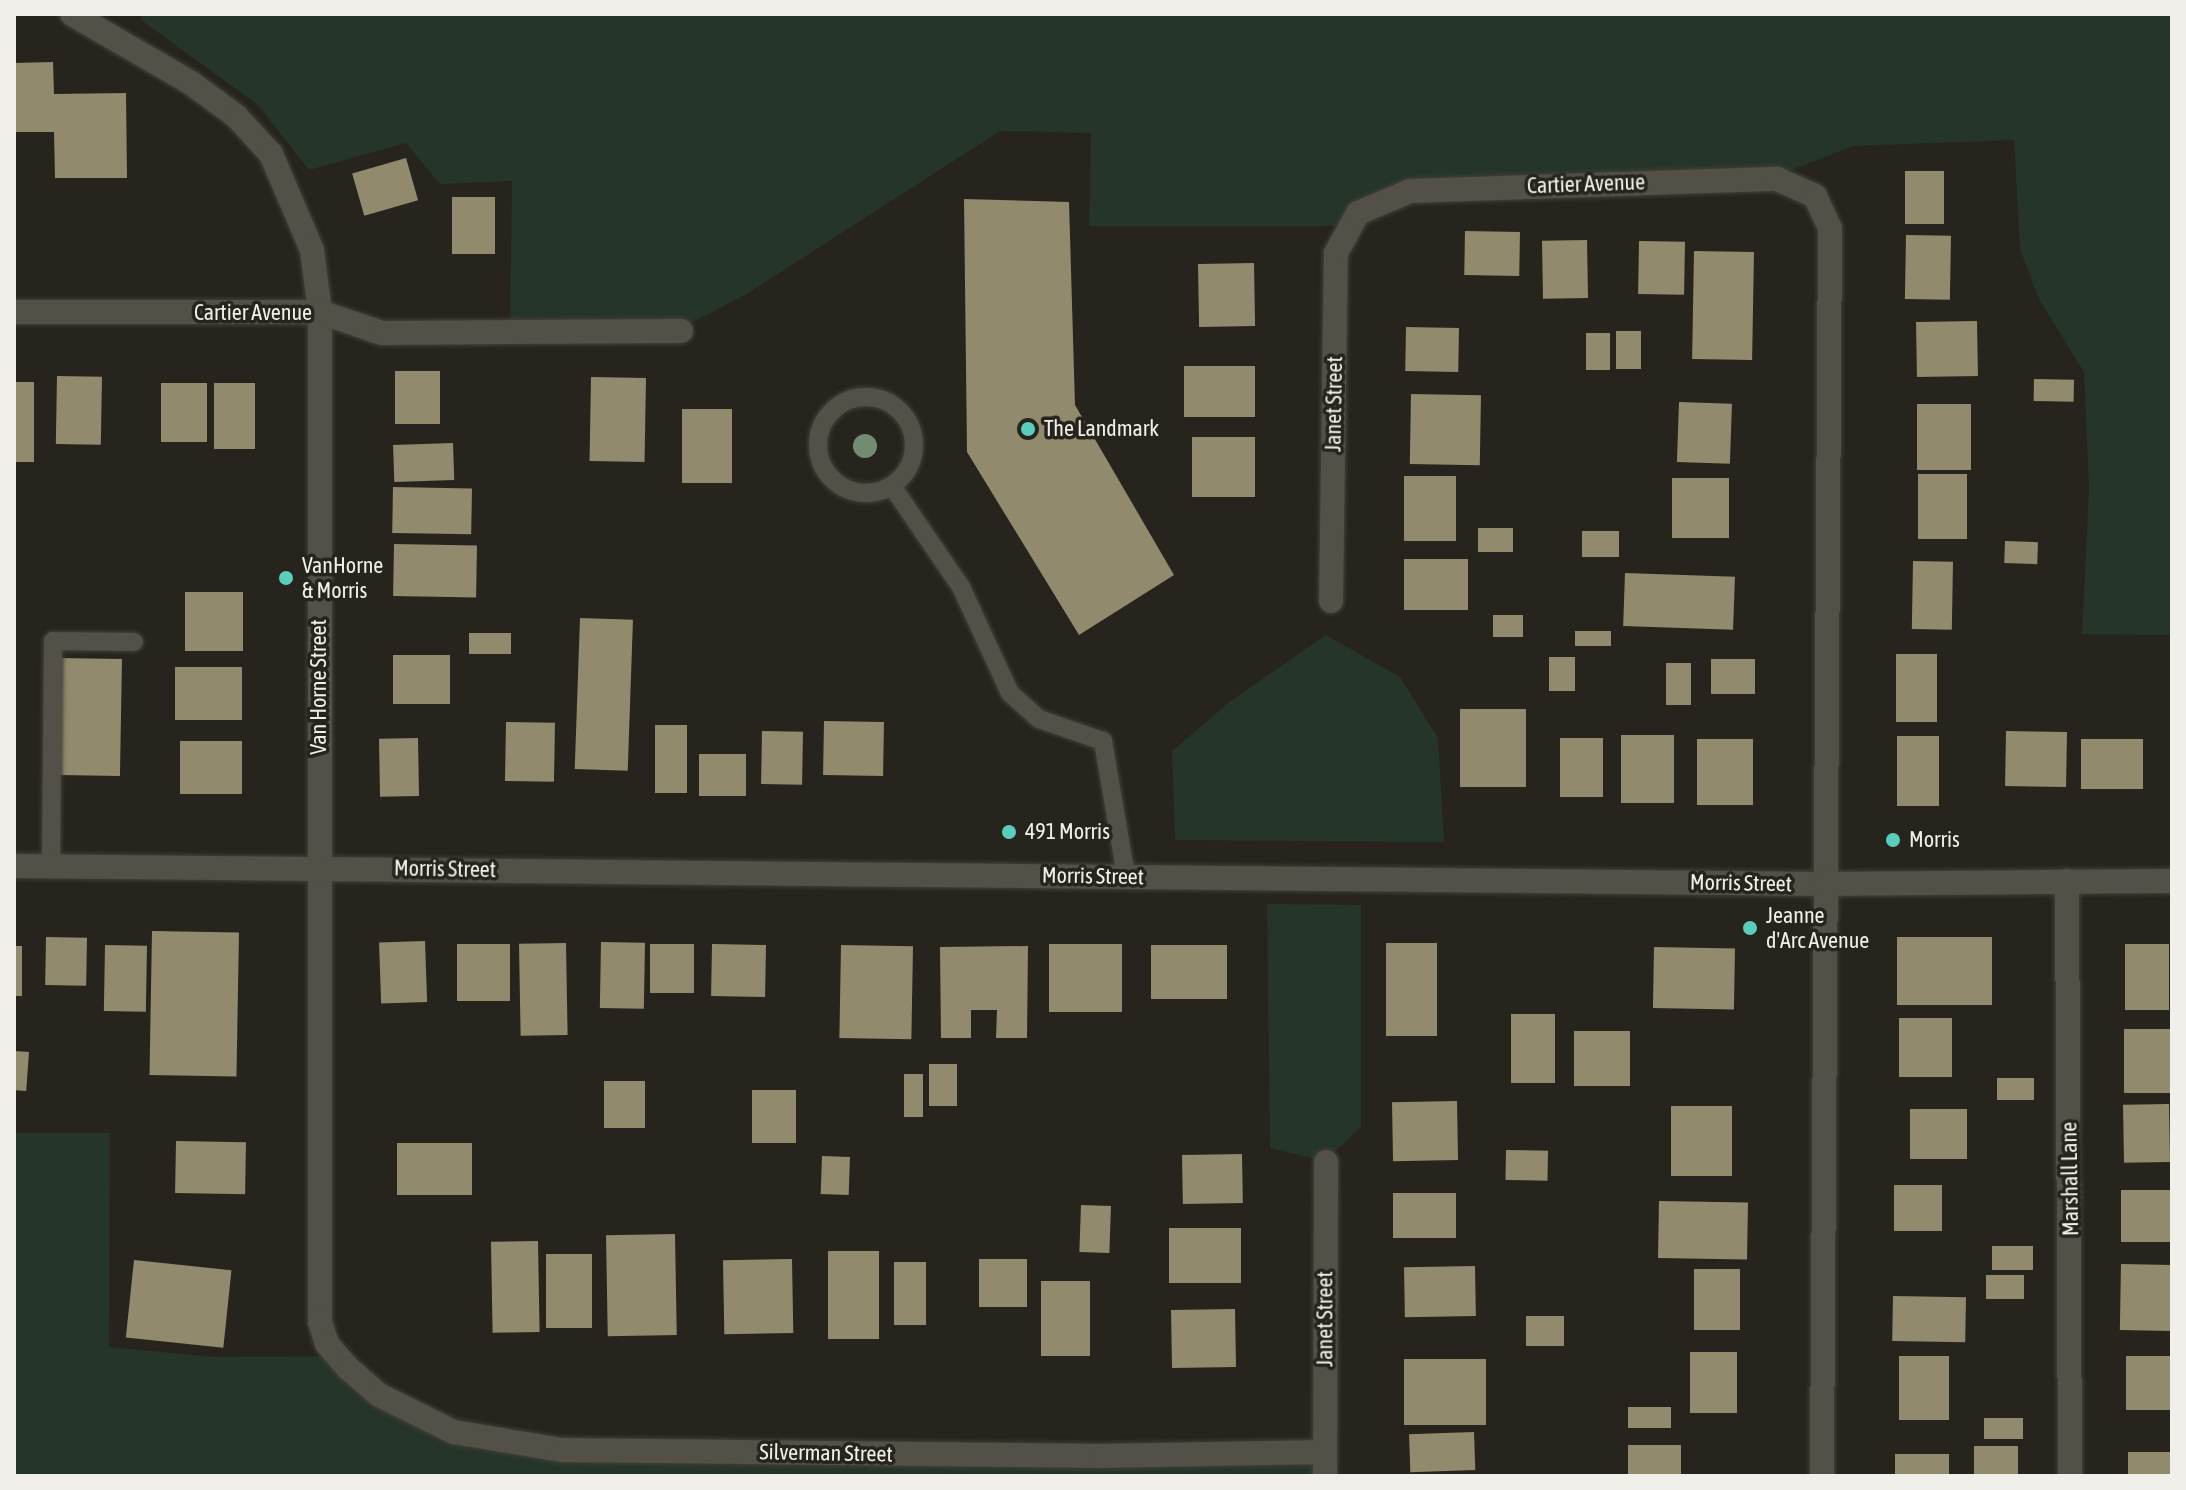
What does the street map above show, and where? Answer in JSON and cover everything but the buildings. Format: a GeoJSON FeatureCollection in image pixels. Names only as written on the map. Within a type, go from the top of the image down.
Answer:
{"type":"FeatureCollection","features":[{"type":"Feature","properties":{"kind":"street","name":"Van Horne Street"},"geometry":{"type":"LineString","coordinates":[[72,14],[191,83],[236,116],[271,154],[312,250],[320,312],[317,868],[320,1322],[327,1344],[348,1368]]}},
{"type":"Feature","properties":{"kind":"street","name":"Cartier Avenue"},"geometry":{"type":"LineString","coordinates":[[1358,213],[1410,191],[1441,189],[1777,179],[1815,196],[1830,228],[1824,884]]}},
{"type":"Feature","properties":{"kind":"street","name":"Janet Street"},"geometry":{"type":"LineString","coordinates":[[1331,601],[1336,253],[1358,213]]}},
{"type":"Feature","properties":{"kind":"street","name":"Cartier Avenue"},"geometry":{"type":"LineString","coordinates":[[14,312],[320,312],[382,333],[681,331]]}},
{"type":"Feature","properties":{"kind":"street","name":"Morris Street"},"geometry":{"type":"LineString","coordinates":[[14,866],[1824,884],[2172,881]]}},
{"type":"Feature","properties":{"kind":"street","name":"Marshall Lane"},"geometry":{"type":"LineString","coordinates":[[2067,881],[2070,1476]]}},
{"type":"Feature","properties":{"kind":"street"},"geometry":{"type":"LineString","coordinates":[[1822,1476],[1824,884]]}},
{"type":"Feature","properties":{"kind":"street","name":"Janet Street"},"geometry":{"type":"LineString","coordinates":[[1324,1464],[1326,1162]]}},
{"type":"Feature","properties":{"kind":"street","name":"Silverman Street"},"geometry":{"type":"LineString","coordinates":[[348,1368],[379,1395],[454,1432],[562,1450],[1100,1456],[1324,1464]]}},
{"type":"Feature","properties":{"kind":"lane"},"geometry":{"type":"LineString","coordinates":[[869,397],[903,413],[914,450],[908,469],[892,486],[855,493],[825,473],[817,442],[823,422],[839,404],[869,397]]}},
{"type":"Feature","properties":{"kind":"lane"},"geometry":{"type":"LineString","coordinates":[[892,486],[961,587],[1010,693],[1039,719],[1103,741],[1126,876]]}},
{"type":"Feature","properties":{"kind":"lane"},"geometry":{"type":"LineString","coordinates":[[51,867],[53,641],[134,642]]}},
{"type":"Feature","properties":{"kind":"green space"},"geometry":{"type":"Polygon","coordinates":[[[142,14],[2172,14],[2172,635],[2082,634],[2089,487],[2084,372],[2039,299],[2020,249],[2014,140],[1853,146],[1776,176],[1410,187],[1347,226],[1089,226],[1091,133],[1000,131],[745,295],[681,328],[510,329],[512,181],[440,184],[406,143],[309,170],[258,105],[141,20],[142,14]]]}},
{"type":"Feature","properties":{"kind":"green space"},"geometry":{"type":"Polygon","coordinates":[[[1326,635],[1400,677],[1438,738],[1444,842],[1175,840],[1172,751],[1232,700],[1326,635]]]}},
{"type":"Feature","properties":{"kind":"green space"},"geometry":{"type":"Polygon","coordinates":[[[1267,904],[1361,905],[1361,1127],[1325,1161],[1270,1148],[1267,904]]]}},
{"type":"Feature","properties":{"kind":"green space"},"geometry":{"type":"Polygon","coordinates":[[[14,1133],[110,1133],[109,1347],[214,1357],[340,1356],[380,1393],[496,1440],[1322,1449],[1322,1476],[14,1476],[14,1133]]]}},
{"type":"Feature","properties":{"kind":"place","name":"The Landmark"},"geometry":{"type":"Point","coordinates":[1028,429]}},
{"type":"Feature","properties":{"kind":"place","name":"VanHorne & Morris"},"geometry":{"type":"Point","coordinates":[286,578]}},
{"type":"Feature","properties":{"kind":"place","name":"491 Morris"},"geometry":{"type":"Point","coordinates":[1009,832]}},
{"type":"Feature","properties":{"kind":"place","name":"Morris"},"geometry":{"type":"Point","coordinates":[1893,840]}},
{"type":"Feature","properties":{"kind":"place","name":"Jeanne d'Arc Avenue"},"geometry":{"type":"Point","coordinates":[1750,928]}}]}
